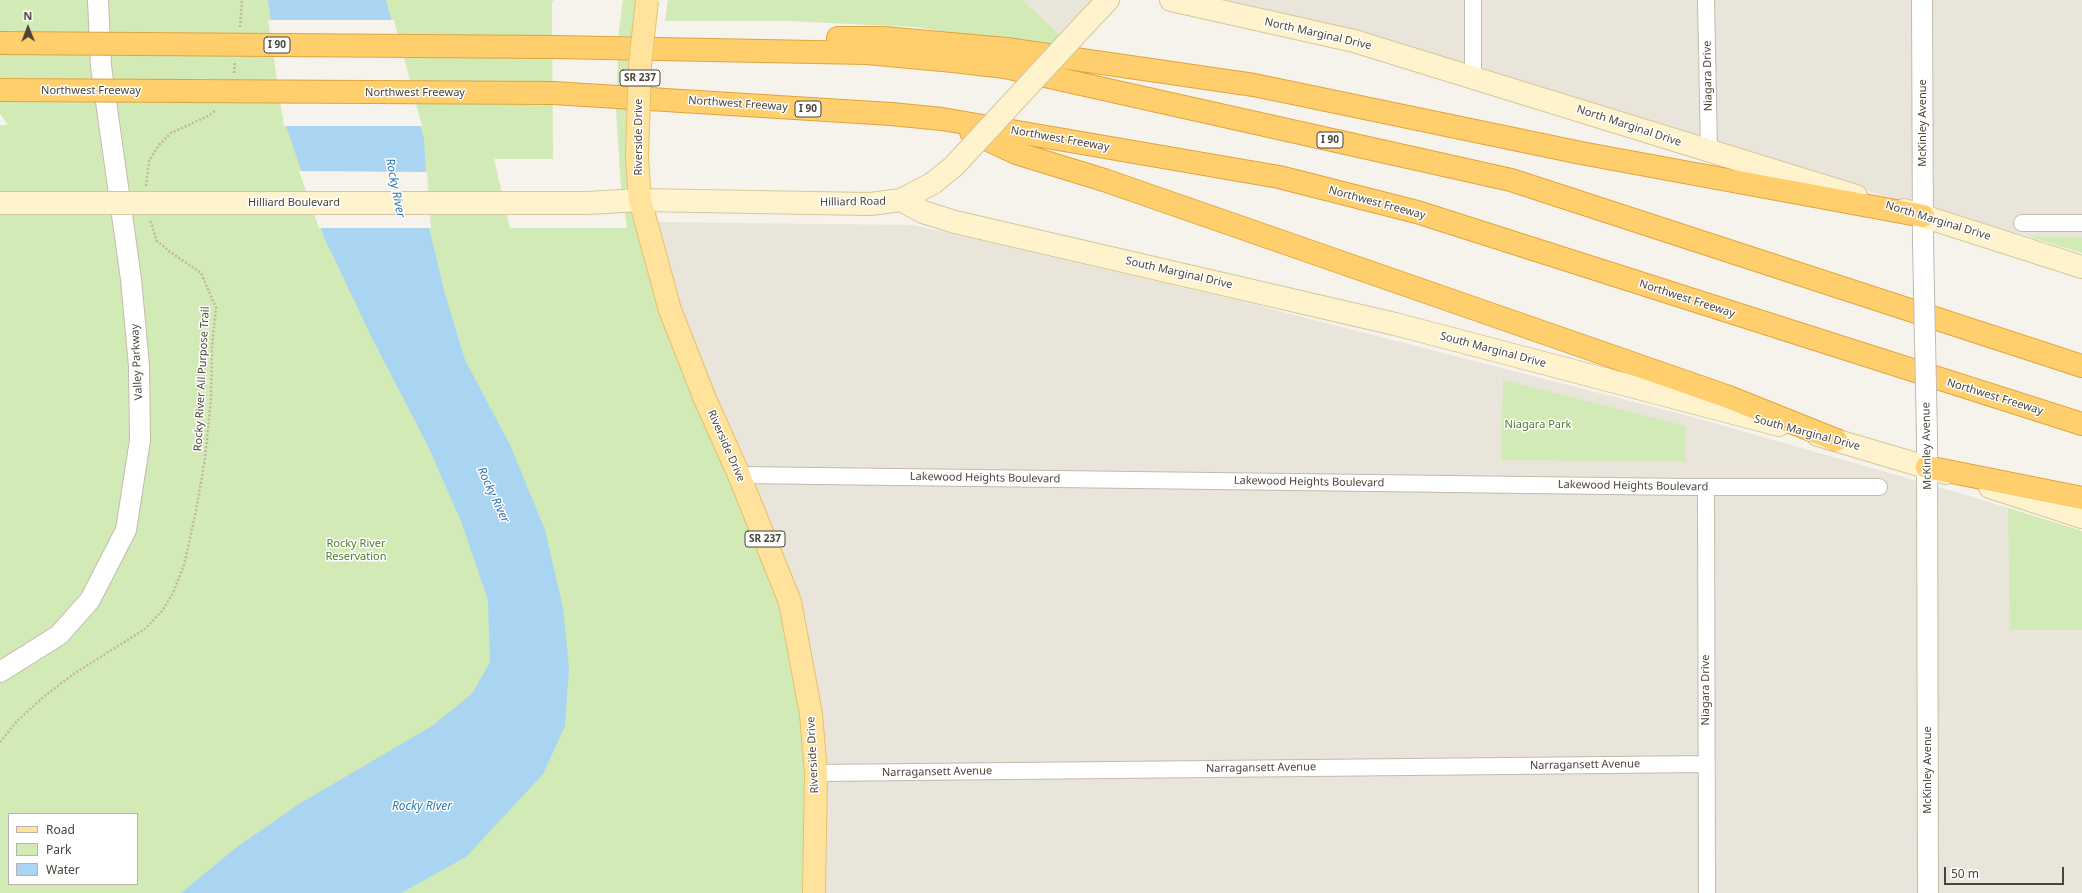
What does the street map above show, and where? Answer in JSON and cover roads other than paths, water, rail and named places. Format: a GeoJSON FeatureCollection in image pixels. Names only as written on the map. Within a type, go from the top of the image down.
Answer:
{"type":"FeatureCollection","features":[{"type":"Feature","properties":{"kind":"highway"},"geometry":{"type":"LineString","coordinates":[[594,48],[771,38],[884,38],[1006,49],[1254,85],[1581,153],[1923,216]]}},
{"type":"Feature","properties":{"kind":"highway","name":"I 90"},"geometry":{"type":"LineString","coordinates":[[0,43],[554,47],[867,53],[1004,67],[1511,180],[2082,366]]}},
{"type":"Feature","properties":{"kind":"highway","name":"Northwest Freeway"},"geometry":{"type":"LineString","coordinates":[[0,90],[553,93],[844,111],[942,119],[1279,177],[1417,212],[2082,424]]}},
{"type":"Feature","properties":{"kind":"highway"},"geometry":{"type":"LineString","coordinates":[[942,119],[1016,153],[1104,180],[1711,391],[1836,440]]}},
{"type":"Feature","properties":{"kind":"highway"},"geometry":{"type":"LineString","coordinates":[[1927,467],[2082,498]]}},
{"type":"Feature","properties":{"kind":"main road","name":"Riverside Drive"},"geometry":{"type":"LineString","coordinates":[[647,0],[640,65],[637,157],[640,200],[670,310],[705,399],[739,475],[790,602],[811,714],[816,773],[814,893]]}},
{"type":"Feature","properties":{"kind":"main road","name":"Hilliard Road"},"geometry":{"type":"LineString","coordinates":[[588,203],[640,200],[870,204],[901,200],[933,183],[954,166],[1108,0]]}},
{"type":"Feature","properties":{"kind":"main road","name":"North Marginal Drive"},"geometry":{"type":"LineString","coordinates":[[1172,0],[1354,41],[1473,76],[2082,267]]}},
{"type":"Feature","properties":{"kind":"main road","name":"South Marginal Drive"},"geometry":{"type":"LineString","coordinates":[[901,200],[923,212],[956,222],[1395,324],[1836,440],[1927,467],[2082,517]]}},
{"type":"Feature","properties":{"kind":"main road","name":"Hilliard Boulevard"},"geometry":{"type":"LineString","coordinates":[[0,203],[588,203]]}},
{"type":"Feature","properties":{"kind":"street","name":"Valley Parkway"},"geometry":{"type":"LineString","coordinates":[[0,672],[59,635],[90,600],[126,530],[140,440],[139,366],[131,279],[102,66],[98,0]]}},
{"type":"Feature","properties":{"kind":"street"},"geometry":{"type":"LineString","coordinates":[[1473,0],[1473,76]]}},
{"type":"Feature","properties":{"kind":"street","name":"Niagara Drive"},"geometry":{"type":"LineString","coordinates":[[1706,0],[1709,151]]}},
{"type":"Feature","properties":{"kind":"street","name":"McKinley Avenue"},"geometry":{"type":"LineString","coordinates":[[1922,0],[1923,243],[1927,436],[1928,893]]}},
{"type":"Feature","properties":{"kind":"street"},"geometry":{"type":"LineString","coordinates":[[2022,223],[2082,223]]}},
{"type":"Feature","properties":{"kind":"street","name":"Lakewood Heights Boulevard"},"geometry":{"type":"LineString","coordinates":[[739,475],[1706,487],[1879,487]]}},
{"type":"Feature","properties":{"kind":"street","name":"Niagara Drive"},"geometry":{"type":"LineString","coordinates":[[1706,487],[1705,764],[1707,893]]}},
{"type":"Feature","properties":{"kind":"street","name":"Narragansett Avenue"},"geometry":{"type":"LineString","coordinates":[[816,773],[1705,764]]}},
{"type":"Feature","properties":{"kind":"water","name":"Rocky River"},"geometry":{"type":"Polygon","coordinates":[[[268,0],[386,0],[424,139],[429,228],[445,294],[465,360],[511,447],[545,530],[563,608],[569,667],[565,726],[543,774],[466,857],[401,893],[181,893],[237,847],[299,804],[432,726],[472,694],[490,662],[488,600],[461,521],[427,444],[372,338],[324,237],[286,126],[268,0]]]}},
{"type":"Feature","properties":{"kind":"park label","name":"Niagara Park"},"geometry":{"type":"Point","coordinates":[1538,425]}},
{"type":"Feature","properties":{"kind":"park label","name":"Rocky River Reservation"},"geometry":{"type":"Point","coordinates":[356,550]}}]}
